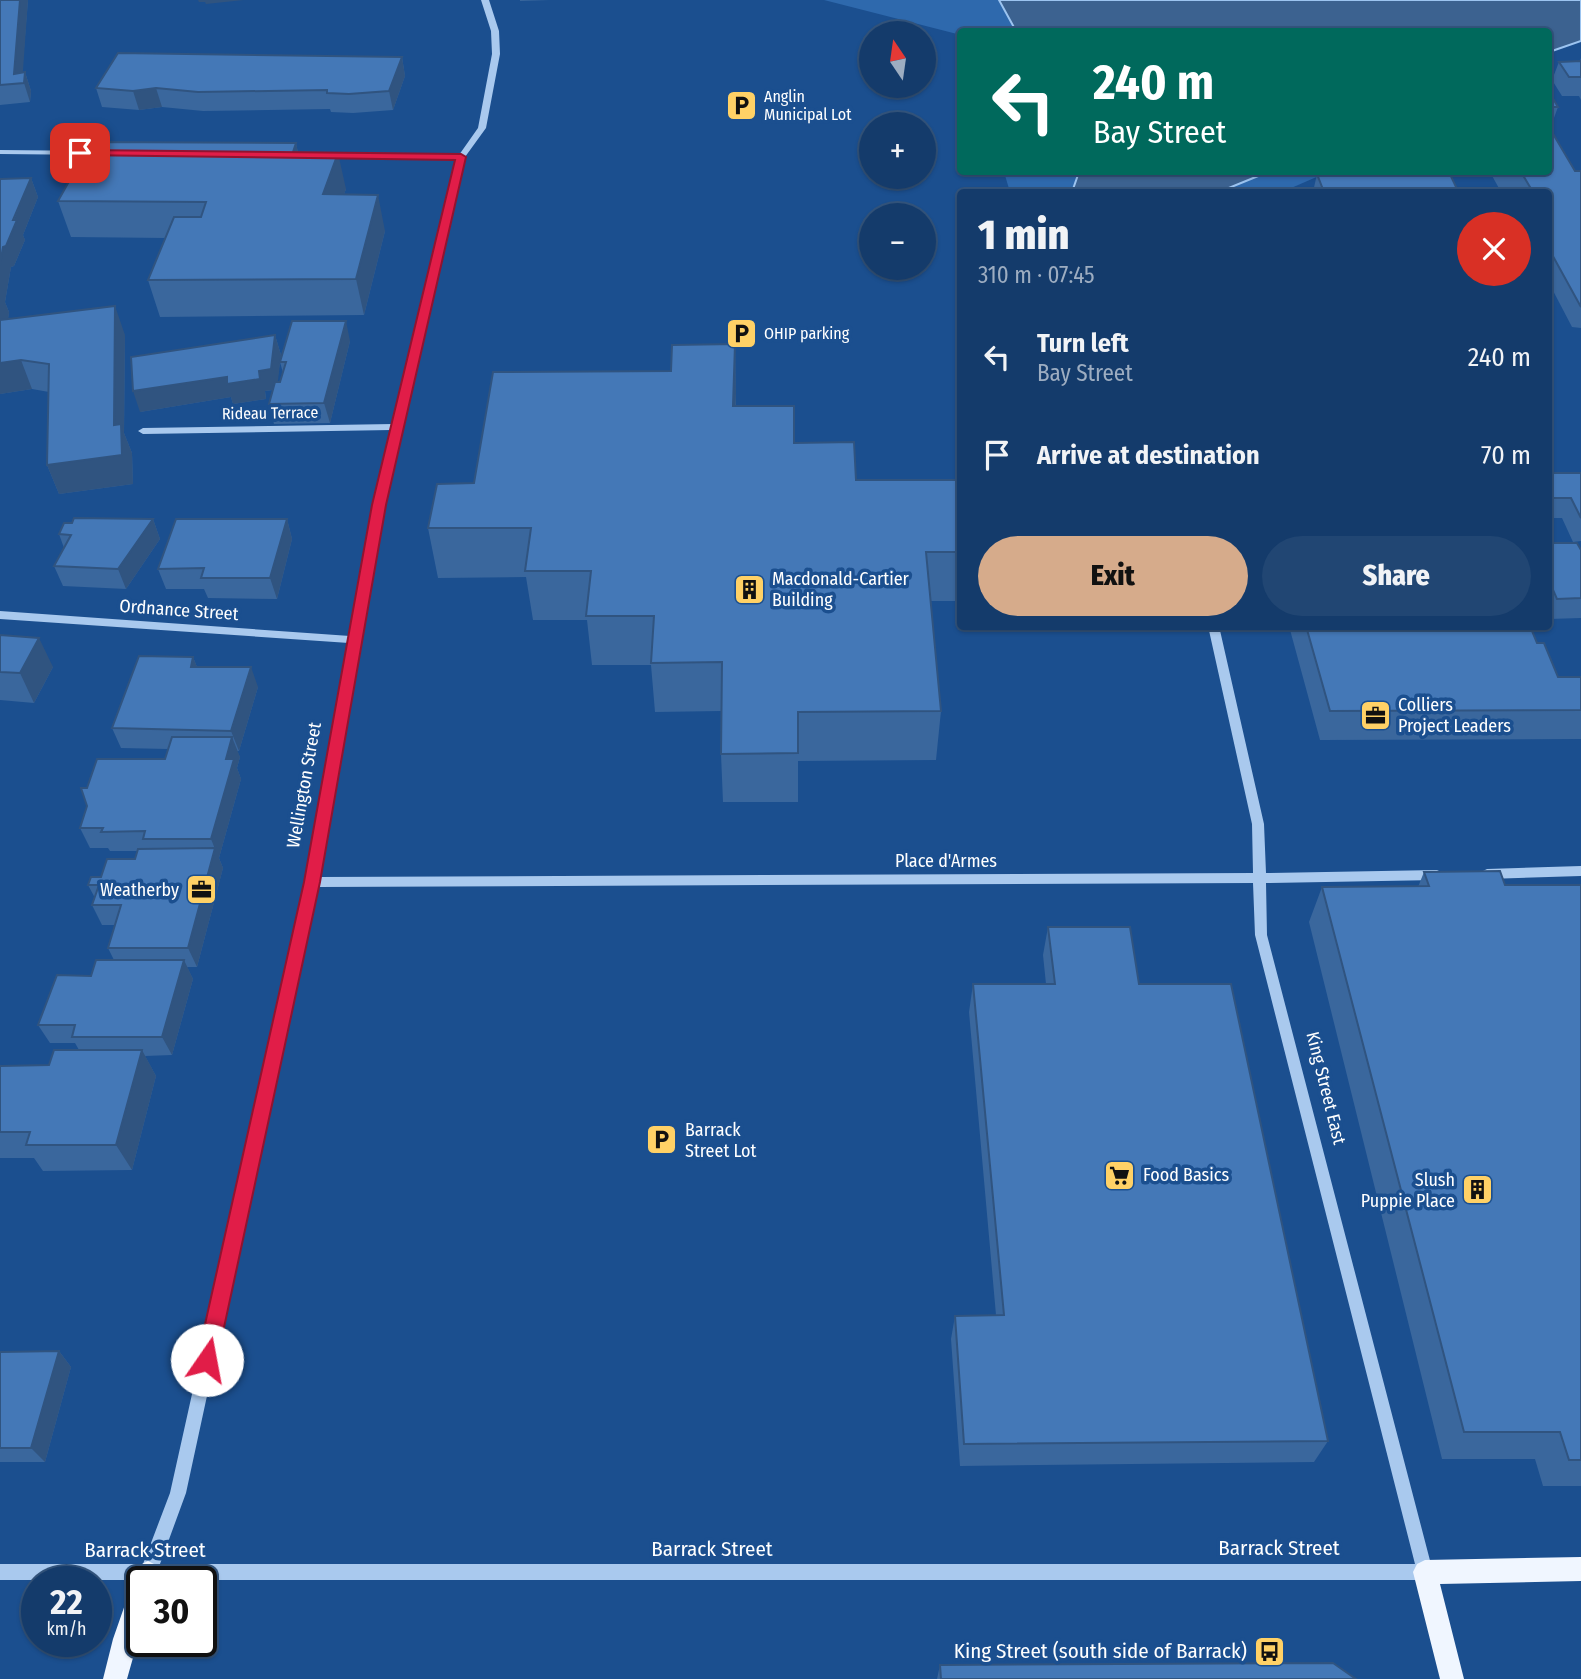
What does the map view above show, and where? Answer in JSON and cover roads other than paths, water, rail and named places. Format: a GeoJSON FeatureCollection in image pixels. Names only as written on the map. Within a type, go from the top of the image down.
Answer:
{"type":"FeatureCollection","features":[{"type":"Feature","properties":{"kind":"main road"},"geometry":{"type":"LineString","coordinates":[[1425,1572],[1581,1569]]}},
{"type":"Feature","properties":{"kind":"main road","name":"King Street East"},"geometry":{"type":"LineString","coordinates":[[1425,1572],[1452,1679]]}},
{"type":"Feature","properties":{"kind":"main road","name":"Wellington Street"},"geometry":{"type":"LineString","coordinates":[[115,1679],[126,1636]]}},
{"type":"Feature","properties":{"kind":"street","name":"Wellington Street"},"geometry":{"type":"LineString","coordinates":[[151,1566],[178,1493],[312,882],[379,505],[461,157],[482,128],[496,54],[495,31],[485,0]]}},
{"type":"Feature","properties":{"kind":"street"},"geometry":{"type":"LineString","coordinates":[[0,152],[110,153]]}},
{"type":"Feature","properties":{"kind":"street"},"geometry":{"type":"LineString","coordinates":[[316,155],[461,157]]}},
{"type":"Feature","properties":{"kind":"street","name":"Rideau Terrace"},"geometry":{"type":"LineString","coordinates":[[144,431],[397,427]]}},
{"type":"Feature","properties":{"kind":"street","name":"Ordnance Street"},"geometry":{"type":"LineString","coordinates":[[0,615],[355,639]]}},
{"type":"Feature","properties":{"kind":"street","name":"King Street East"},"geometry":{"type":"LineString","coordinates":[[1214,630],[1258,824],[1261,935],[1425,1572]]}},
{"type":"Feature","properties":{"kind":"street"},"geometry":{"type":"LineString","coordinates":[[1479,874],[1581,871]]}},
{"type":"Feature","properties":{"kind":"street","name":"Place d'Armes"},"geometry":{"type":"LineString","coordinates":[[312,882],[1452,875]]}},
{"type":"Feature","properties":{"kind":"street","name":"Barrack Street"},"geometry":{"type":"LineString","coordinates":[[0,1572],[126,1581]]}},
{"type":"Feature","properties":{"kind":"street","name":"Barrack Street"},"geometry":{"type":"LineString","coordinates":[[217,1581],[1425,1572]]}},
{"type":"Feature","properties":{"kind":"place","name":"Anglin Municipal Lot"},"geometry":{"type":"Point","coordinates":[741,105]}},
{"type":"Feature","properties":{"kind":"place","name":"OHIP parking"},"geometry":{"type":"Point","coordinates":[741,333]}},
{"type":"Feature","properties":{"kind":"place","name":"Macdonald-Cartier Building"},"geometry":{"type":"Point","coordinates":[749,589]}},
{"type":"Feature","properties":{"kind":"place","name":"Colliers Project Leaders"},"geometry":{"type":"Point","coordinates":[1375,715]}},
{"type":"Feature","properties":{"kind":"place","name":"Weatherby"},"geometry":{"type":"Point","coordinates":[202,890]}},
{"type":"Feature","properties":{"kind":"place","name":"Barrack Street Lot"},"geometry":{"type":"Point","coordinates":[662,1140]}},
{"type":"Feature","properties":{"kind":"place","name":"Food Basics"},"geometry":{"type":"Point","coordinates":[1120,1175]}},
{"type":"Feature","properties":{"kind":"place","name":"Slush Puppie Place"},"geometry":{"type":"Point","coordinates":[1478,1190]}},
{"type":"Feature","properties":{"kind":"place","name":"King Street (south side of Barrack)"},"geometry":{"type":"Point","coordinates":[1270,1651]}}]}
